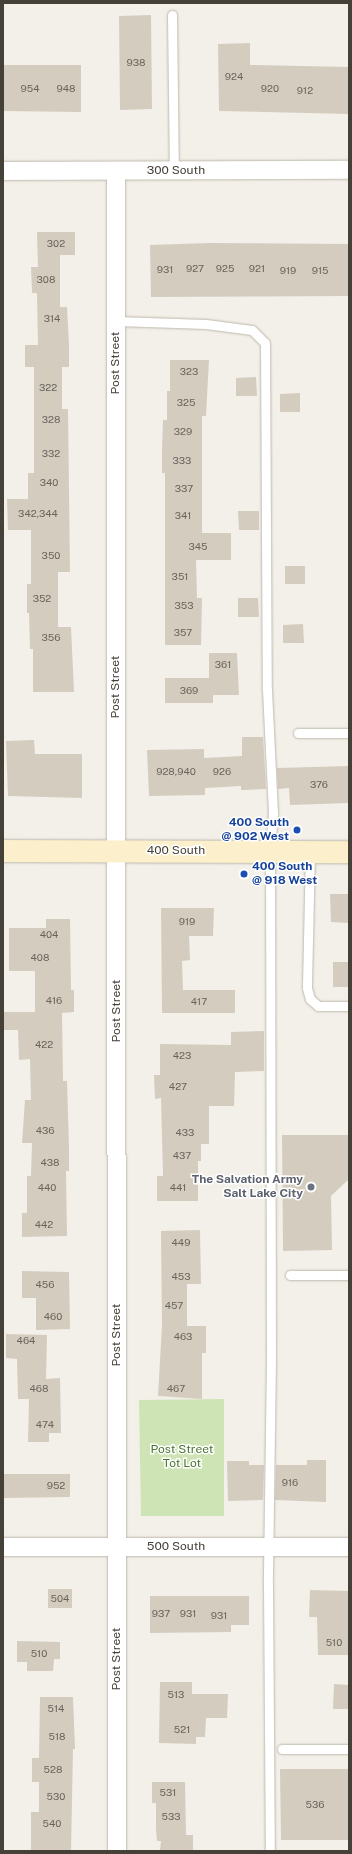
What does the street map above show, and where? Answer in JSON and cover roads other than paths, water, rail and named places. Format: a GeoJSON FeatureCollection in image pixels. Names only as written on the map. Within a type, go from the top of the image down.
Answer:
{"type":"FeatureCollection","features":[{"type":"Feature","properties":{"kind":"main road","name":"400 South"},"geometry":{"type":"LineString","coordinates":[[3,851],[349,852]]}},
{"type":"Feature","properties":{"kind":"street","name":"300 South"},"geometry":{"type":"LineString","coordinates":[[3,171],[349,170]]}},
{"type":"Feature","properties":{"kind":"street","name":"Post Street"},"geometry":{"type":"LineString","coordinates":[[116,171],[117,1851]]}},
{"type":"Feature","properties":{"kind":"street","name":"500 South"},"geometry":{"type":"LineString","coordinates":[[3,1547],[349,1547]]}},
{"type":"Feature","properties":{"kind":"lane"},"geometry":{"type":"LineString","coordinates":[[172,15],[174,171]]}},
{"type":"Feature","properties":{"kind":"lane"},"geometry":{"type":"LineString","coordinates":[[116,321],[206,324],[252,330],[264,343],[267,690],[273,813],[270,852],[270,1851]]}},
{"type":"Feature","properties":{"kind":"lane"},"geometry":{"type":"LineString","coordinates":[[298,732],[349,733]]}},
{"type":"Feature","properties":{"kind":"lane"},"geometry":{"type":"LineString","coordinates":[[310,852],[307,988],[310,999],[318,1006],[349,1006]]}},
{"type":"Feature","properties":{"kind":"lane"},"geometry":{"type":"LineString","coordinates":[[290,1275],[349,1275]]}},
{"type":"Feature","properties":{"kind":"lane"},"geometry":{"type":"LineString","coordinates":[[282,1748],[349,1748]]}},
{"type":"Feature","properties":{"kind":"place","name":"400 South @ 902 West"},"geometry":{"type":"Point","coordinates":[297,830]}},
{"type":"Feature","properties":{"kind":"place","name":"400 South @ 918 West"},"geometry":{"type":"Point","coordinates":[244,874]}},
{"type":"Feature","properties":{"kind":"place","name":"The Salvation Army Salt Lake City"},"geometry":{"type":"Point","coordinates":[311,1187]}},
{"type":"Feature","properties":{"kind":"park label","name":"Post Street Tot Lot"},"geometry":{"type":"Point","coordinates":[182,1457]}}]}
